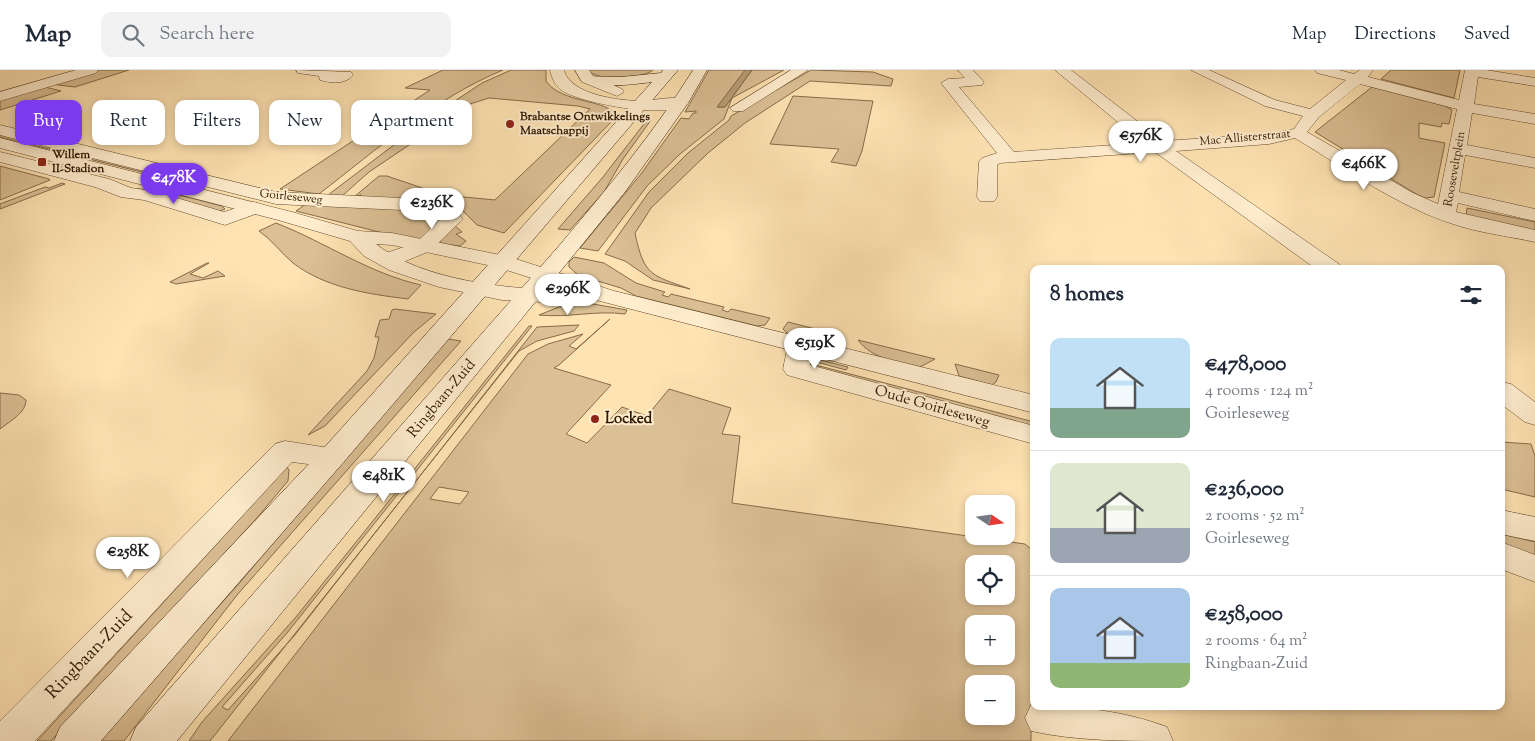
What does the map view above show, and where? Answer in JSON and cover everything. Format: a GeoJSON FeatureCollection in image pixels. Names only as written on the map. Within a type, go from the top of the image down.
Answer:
{"type":"FeatureCollection","features":[{"type":"Feature","properties":{"kind":"street"},"geometry":{"type":"LineString","coordinates":[[0,97],[91,70]]}},
{"type":"Feature","properties":{"kind":"street"},"geometry":{"type":"LineString","coordinates":[[303,70],[328,74]]}},
{"type":"Feature","properties":{"kind":"street"},"geometry":{"type":"LineString","coordinates":[[557,70],[559,80],[563,85],[576,93],[602,100],[680,103]]}},
{"type":"Feature","properties":{"kind":"street","name":"Ringbaan-Zuid"},"geometry":{"type":"LineString","coordinates":[[151,741],[618,188],[680,103],[700,70]]}},
{"type":"Feature","properties":{"kind":"street"},"geometry":{"type":"LineString","coordinates":[[738,108],[801,70]]}},
{"type":"Feature","properties":{"kind":"street"},"geometry":{"type":"LineString","coordinates":[[965,70],[977,82],[942,80],[1009,156]]}},
{"type":"Feature","properties":{"kind":"street"},"geometry":{"type":"LineString","coordinates":[[1062,70],[1158,146],[1325,265]]}},
{"type":"Feature","properties":{"kind":"street"},"geometry":{"type":"LineString","coordinates":[[1198,70],[1270,103],[1312,114]]}},
{"type":"Feature","properties":{"kind":"street"},"geometry":{"type":"LineString","coordinates":[[1322,70],[1363,74],[1467,107],[1535,119]]}},
{"type":"Feature","properties":{"kind":"street"},"geometry":{"type":"LineString","coordinates":[[1472,71],[1535,82]]}},
{"type":"Feature","properties":{"kind":"street","name":"Rooseveltplein"},"geometry":{"type":"LineString","coordinates":[[1298,133],[1406,197],[1448,206],[1472,71]]}},
{"type":"Feature","properties":{"kind":"street"},"geometry":{"type":"LineString","coordinates":[[75,741],[332,457],[668,73]]}},
{"type":"Feature","properties":{"kind":"street"},"geometry":{"type":"LineString","coordinates":[[584,74],[621,82],[668,73]]}},
{"type":"Feature","properties":{"kind":"street"},"geometry":{"type":"LineString","coordinates":[[584,74],[606,89],[645,101]]}},
{"type":"Feature","properties":{"kind":"street"},"geometry":{"type":"LineString","coordinates":[[1298,133],[1312,114],[1363,74]]}},
{"type":"Feature","properties":{"kind":"street","name":"Goirleseweg"},"geometry":{"type":"LineString","coordinates":[[0,130],[276,198],[422,205],[444,210],[453,219],[437,231],[423,247],[388,260]]}},
{"type":"Feature","properties":{"kind":"street","name":"Mac Allisterstraat"},"geometry":{"type":"LineString","coordinates":[[987,197],[988,162],[997,158],[1269,139],[1298,133]]}},
{"type":"Feature","properties":{"kind":"street","name":"Goirleseweg"},"geometry":{"type":"LineString","coordinates":[[0,143],[148,180],[357,237],[392,239],[502,262],[538,285]]}},
{"type":"Feature","properties":{"kind":"street"},"geometry":{"type":"LineString","coordinates":[[1457,148],[1535,163]]}},
{"type":"Feature","properties":{"kind":"street"},"geometry":{"type":"LineString","coordinates":[[0,157],[102,183],[121,191],[146,195],[225,219],[254,208]]}},
{"type":"Feature","properties":{"kind":"street"},"geometry":{"type":"LineString","coordinates":[[121,191],[148,180]]}},
{"type":"Feature","properties":{"kind":"street"},"geometry":{"type":"LineString","coordinates":[[1448,206],[1535,215]]}},
{"type":"Feature","properties":{"kind":"street"},"geometry":{"type":"LineString","coordinates":[[1448,206],[1535,236]]}},
{"type":"Feature","properties":{"kind":"street","name":"Goirleseweg"},"geometry":{"type":"LineString","coordinates":[[357,237],[372,252],[426,276],[479,289],[538,285]]}},
{"type":"Feature","properties":{"kind":"street","name":"Oude Goirleseweg"},"geometry":{"type":"LineString","coordinates":[[538,285],[606,296],[1030,403]]}},
{"type":"Feature","properties":{"kind":"street","name":"Oude Goirleseweg"},"geometry":{"type":"LineString","coordinates":[[801,345],[796,369],[1030,434]]}},
{"type":"Feature","properties":{"kind":"street"},"geometry":{"type":"LineString","coordinates":[[1505,393],[1535,416]]}},
{"type":"Feature","properties":{"kind":"street","name":"Ringbaan-Zuid"},"geometry":{"type":"LineString","coordinates":[[8,741],[285,451],[332,457]]}},
{"type":"Feature","properties":{"kind":"street"},"geometry":{"type":"LineString","coordinates":[[1505,523],[1535,529]]}},
{"type":"Feature","properties":{"kind":"street"},"geometry":{"type":"LineString","coordinates":[[1505,557],[1535,569]]}},
{"type":"Feature","properties":{"kind":"street"},"geometry":{"type":"LineString","coordinates":[[1045,722],[1152,741]]}},
{"type":"Feature","properties":{"kind":"shaded area"},"geometry":{"type":"Polygon","coordinates":[[[96,70],[129,70],[75,87],[50,84],[96,70]]]}},
{"type":"Feature","properties":{"kind":"shaded area"},"geometry":{"type":"Polygon","coordinates":[[[443,70],[503,70],[446,100],[415,100],[430,90],[405,88],[443,70]]]}},
{"type":"Feature","properties":{"kind":"shaded area"},"geometry":{"type":"Polygon","coordinates":[[[511,70],[546,70],[546,81],[553,88],[573,98],[603,106],[615,115],[614,119],[504,233],[477,225],[462,210],[449,203],[356,197],[361,195],[354,197],[379,176],[387,176],[443,195],[495,200],[590,109],[578,106],[489,98],[472,103],[472,100],[456,100],[482,83],[511,70]]]}},
{"type":"Feature","properties":{"kind":"shaded area"},"geometry":{"type":"Polygon","coordinates":[[[588,70],[653,70],[630,77],[610,78],[593,74],[588,70]]]}},
{"type":"Feature","properties":{"kind":"shaded area"},"geometry":{"type":"Polygon","coordinates":[[[709,70],[746,70],[718,107],[725,107],[752,70],[784,70],[732,98],[724,119],[680,154],[647,186],[598,251],[580,248],[641,174],[681,118],[689,119],[693,113],[696,113],[696,111],[685,112],[709,70]]]}},
{"type":"Feature","properties":{"kind":"shaded area"},"geometry":{"type":"Polygon","coordinates":[[[745,70],[752,70],[725,107],[717,107],[745,70]]]}},
{"type":"Feature","properties":{"kind":"shaded area"},"geometry":{"type":"Polygon","coordinates":[[[811,70],[873,72],[893,79],[891,86],[810,81],[745,123],[708,153],[651,208],[635,233],[642,258],[651,272],[690,289],[653,280],[625,261],[605,254],[649,192],[688,153],[729,120],[731,116],[811,70]]]}},
{"type":"Feature","properties":{"kind":"shaded area"},"geometry":{"type":"Polygon","coordinates":[[[1391,70],[1460,70],[1454,98],[1381,79],[1391,70]]]}},
{"type":"Feature","properties":{"kind":"shaded area"},"geometry":{"type":"Polygon","coordinates":[[[41,86],[61,91],[32,100],[15,100],[15,105],[0,110],[0,99],[41,86]]]}},
{"type":"Feature","properties":{"kind":"shaded area"},"geometry":{"type":"Polygon","coordinates":[[[1372,87],[1445,106],[1452,110],[1449,124],[1442,123],[1441,127],[1419,123],[1419,138],[1445,143],[1434,197],[1425,198],[1416,194],[1315,132],[1372,87]]]}},
{"type":"Feature","properties":{"kind":"shaded area"},"geometry":{"type":"Polygon","coordinates":[[[793,96],[873,101],[862,151],[856,166],[831,162],[839,149],[770,144],[793,96]]]}},
{"type":"Feature","properties":{"kind":"shaded area"},"geometry":{"type":"Polygon","coordinates":[[[647,120],[651,120],[623,159],[604,192],[570,230],[558,229],[603,177],[647,120]]]}},
{"type":"Feature","properties":{"kind":"shaded area"},"geometry":{"type":"Polygon","coordinates":[[[0,133],[15,137],[15,141],[0,137],[0,133]]]}},
{"type":"Feature","properties":{"kind":"shaded area"},"geometry":{"type":"Polygon","coordinates":[[[351,142],[351,145],[381,145],[319,194],[280,189],[351,142]]]}},
{"type":"Feature","properties":{"kind":"shaded area"},"geometry":{"type":"Polygon","coordinates":[[[32,145],[48,145],[168,175],[158,176],[32,145]]]}},
{"type":"Feature","properties":{"kind":"shaded area"},"geometry":{"type":"Polygon","coordinates":[[[394,145],[409,145],[369,172],[342,196],[328,195],[394,145]]]}},
{"type":"Feature","properties":{"kind":"shaded area"},"geometry":{"type":"Polygon","coordinates":[[[0,166],[49,179],[50,180],[0,200],[0,166]]]}},
{"type":"Feature","properties":{"kind":"shaded area"},"geometry":{"type":"Polygon","coordinates":[[[62,183],[65,184],[0,209],[0,204],[45,187],[49,188],[62,183]]]}},
{"type":"Feature","properties":{"kind":"shaded area"},"geometry":{"type":"Polygon","coordinates":[[[137,189],[160,190],[222,206],[225,209],[219,211],[137,189]]]}},
{"type":"Feature","properties":{"kind":"shaded area"},"geometry":{"type":"Polygon","coordinates":[[[306,204],[425,211],[441,219],[424,240],[387,234],[296,211],[306,204]]]}},
{"type":"Feature","properties":{"kind":"shaded area"},"geometry":{"type":"Polygon","coordinates":[[[1467,208],[1535,222],[1535,232],[1466,217],[1467,208]]]}},
{"type":"Feature","properties":{"kind":"shaded area"},"geometry":{"type":"Polygon","coordinates":[[[276,223],[383,273],[421,285],[408,299],[363,292],[333,284],[306,272],[293,263],[259,231],[276,223]]]}},
{"type":"Feature","properties":{"kind":"shaded area"},"geometry":{"type":"Polygon","coordinates":[[[455,226],[462,232],[456,234],[466,241],[460,246],[442,244],[440,240],[455,226]]]}},
{"type":"Feature","properties":{"kind":"shaded area"},"geometry":{"type":"Polygon","coordinates":[[[574,257],[604,263],[636,283],[665,292],[662,295],[668,297],[671,294],[724,307],[722,310],[728,312],[731,309],[770,318],[765,325],[757,326],[636,296],[621,288],[578,275],[569,267],[569,262],[574,257]]]}},
{"type":"Feature","properties":{"kind":"shaded area"},"geometry":{"type":"Polygon","coordinates":[[[209,263],[190,274],[203,278],[218,271],[225,276],[176,284],[170,282],[209,263]]]}},
{"type":"Feature","properties":{"kind":"shaded area"},"geometry":{"type":"Polygon","coordinates":[[[593,304],[627,310],[625,314],[539,315],[559,307],[593,304]]]}},
{"type":"Feature","properties":{"kind":"shaded area"},"geometry":{"type":"Polygon","coordinates":[[[392,310],[436,314],[414,332],[325,426],[308,435],[367,371],[374,358],[379,337],[375,337],[380,320],[389,319],[392,310]]]}},
{"type":"Feature","properties":{"kind":"shaded area"},"geometry":{"type":"Polygon","coordinates":[[[610,319],[559,365],[554,368],[611,385],[566,434],[587,443],[622,407],[647,416],[669,389],[731,408],[722,434],[740,436],[732,503],[965,536],[965,545],[1015,545],[1015,543],[1025,544],[1030,548],[1031,741],[228,741],[528,354],[548,344],[583,334],[569,346],[576,349],[610,319]],[[439,487],[430,499],[460,504],[469,492],[439,487]]]}},
{"type":"Feature","properties":{"kind":"shaded area"},"geometry":{"type":"Polygon","coordinates":[[[788,322],[827,332],[823,339],[801,338],[790,335],[783,329],[788,322]]]}},
{"type":"Feature","properties":{"kind":"shaded area"},"geometry":{"type":"Polygon","coordinates":[[[579,325],[574,331],[537,341],[519,351],[402,499],[537,327],[579,325]]]}},
{"type":"Feature","properties":{"kind":"shaded area"},"geometry":{"type":"Polygon","coordinates":[[[529,326],[532,326],[287,633],[222,707],[228,710],[287,644],[210,741],[189,741],[202,722],[296,617],[529,326]]]}},
{"type":"Feature","properties":{"kind":"shaded area"},"geometry":{"type":"Polygon","coordinates":[[[448,339],[461,341],[237,595],[124,741],[98,741],[235,588],[448,339]]]}},
{"type":"Feature","properties":{"kind":"shaded area"},"geometry":{"type":"Polygon","coordinates":[[[858,340],[935,359],[920,367],[894,361],[871,352],[858,340]]]}},
{"type":"Feature","properties":{"kind":"shaded area"},"geometry":{"type":"Polygon","coordinates":[[[808,357],[848,367],[846,370],[809,360],[808,363],[1030,421],[1030,425],[815,369],[805,362],[808,357]]]}},
{"type":"Feature","properties":{"kind":"shaded area"},"geometry":{"type":"Polygon","coordinates":[[[955,364],[999,375],[996,382],[992,385],[959,376],[955,364]]]}},
{"type":"Feature","properties":{"kind":"shaded area"},"geometry":{"type":"Polygon","coordinates":[[[0,393],[19,395],[26,400],[20,413],[0,429],[0,393]]]}},
{"type":"Feature","properties":{"kind":"shaded area"},"geometry":{"type":"Polygon","coordinates":[[[1505,442],[1531,444],[1535,456],[1535,497],[1505,490],[1505,442]]]}},
{"type":"Feature","properties":{"kind":"shaded area"},"geometry":{"type":"Polygon","coordinates":[[[287,467],[289,470],[288,481],[256,519],[51,741],[37,741],[287,467]]]}},
{"type":"Feature","properties":{"kind":"shaded area"},"geometry":{"type":"Polygon","coordinates":[[[402,499],[294,636],[287,644],[402,499]]]}},
{"type":"Feature","properties":{"kind":"shaded area"},"geometry":{"type":"Polygon","coordinates":[[[1505,535],[1535,542],[1535,564],[1505,552],[1505,535]]]}},
{"type":"Feature","properties":{"kind":"place","name":"Brabantse Ontwikkelings Maatschappij"},"geometry":{"type":"Point","coordinates":[510,124]}},
{"type":"Feature","properties":{"kind":"place","name":"Willem II-Stadion"},"geometry":{"type":"Point","coordinates":[42,162]}},
{"type":"Feature","properties":{"kind":"place","name":"Locked"},"geometry":{"type":"Point","coordinates":[595,419]}}]}
